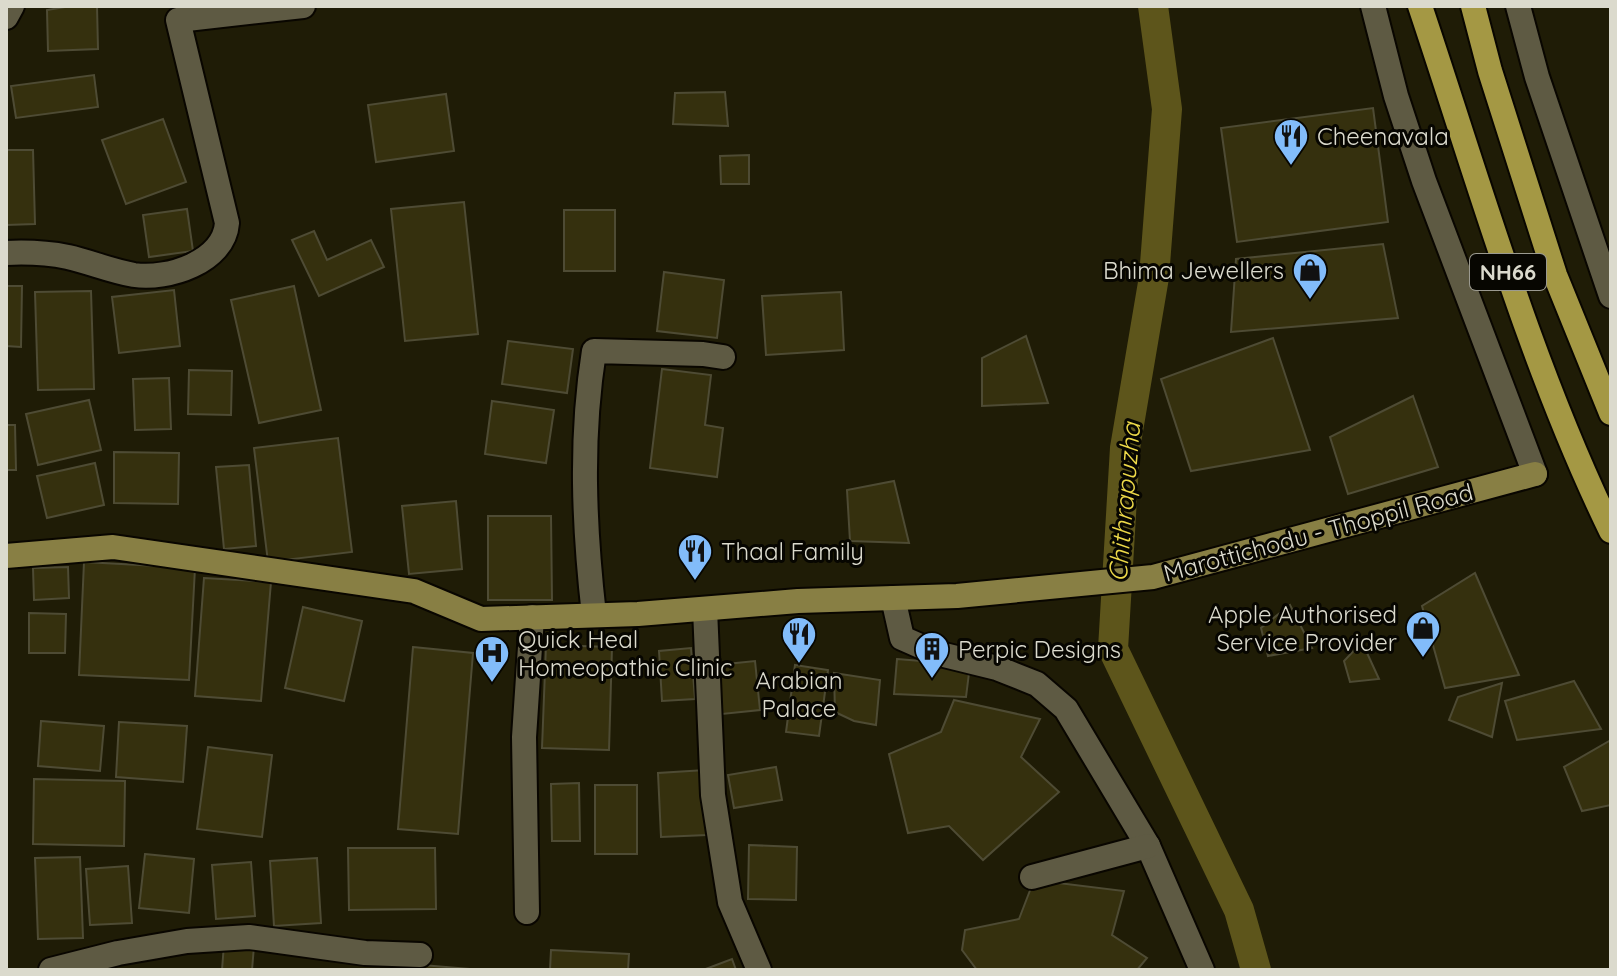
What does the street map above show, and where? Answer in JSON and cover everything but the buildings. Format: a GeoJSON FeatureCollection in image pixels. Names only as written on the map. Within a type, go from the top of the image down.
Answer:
{"type":"FeatureCollection","features":[{"type":"Feature","properties":{"kind":"highway","name":"NH66"},"geometry":{"type":"LineString","coordinates":[[1420,6],[1518,301],[1575,457],[1611,531]]}},
{"type":"Feature","properties":{"kind":"highway","name":"NH66"},"geometry":{"type":"LineString","coordinates":[[1473,6],[1490,71],[1555,275],[1611,413]]}},
{"type":"Feature","properties":{"kind":"main road","name":"Marottichodu - Thoppil Road"},"geometry":{"type":"LineString","coordinates":[[6,556],[113,547],[414,591],[481,619],[705,609],[798,601],[957,596],[1153,577],[1535,474]]}},
{"type":"Feature","properties":{"kind":"street"},"geometry":{"type":"LineString","coordinates":[[6,17],[12,6]]}},
{"type":"Feature","properties":{"kind":"street"},"geometry":{"type":"LineString","coordinates":[[6,253],[65,256],[120,272],[144,275],[189,267],[221,243],[226,235],[227,223],[175,13],[303,6]]}},
{"type":"Feature","properties":{"kind":"street"},"geometry":{"type":"LineString","coordinates":[[1373,6],[1396,96],[1424,181],[1535,474]]}},
{"type":"Feature","properties":{"kind":"street"},"geometry":{"type":"LineString","coordinates":[[1518,6],[1537,77],[1611,296]]}},
{"type":"Feature","properties":{"kind":"street"},"geometry":{"type":"LineString","coordinates":[[594,615],[584,482],[587,396],[594,351],[723,357]]}},
{"type":"Feature","properties":{"kind":"street"},"geometry":{"type":"LineString","coordinates":[[893,598],[902,638],[936,653],[997,668],[1037,684],[1066,709],[1148,846],[1202,970]]}},
{"type":"Feature","properties":{"kind":"street"},"geometry":{"type":"LineString","coordinates":[[705,609],[713,795],[730,902],[759,970]]}},
{"type":"Feature","properties":{"kind":"street"},"geometry":{"type":"LineString","coordinates":[[527,912],[524,737],[532,617]]}},
{"type":"Feature","properties":{"kind":"street"},"geometry":{"type":"LineString","coordinates":[[1032,877],[1148,846]]}},
{"type":"Feature","properties":{"kind":"street"},"geometry":{"type":"LineString","coordinates":[[51,970],[118,953],[187,941],[249,937],[365,953],[420,955]]}},
{"type":"Feature","properties":{"kind":"waterway","name":"Chithrapuzha"},"geometry":{"type":"LineString","coordinates":[[1153,6],[1167,109],[1154,277],[1125,448],[1113,649],[1239,910],[1256,970]]}},
{"type":"Feature","properties":{"kind":"place","name":"Cheenavala"},"geometry":{"type":"Point","coordinates":[1291,167]}},
{"type":"Feature","properties":{"kind":"place","name":"Bhima Jewellers"},"geometry":{"type":"Point","coordinates":[1310,301]}},
{"type":"Feature","properties":{"kind":"place","name":"Thaal Family"},"geometry":{"type":"Point","coordinates":[695,582]}},
{"type":"Feature","properties":{"kind":"place","name":"Apple Authorised Service Provider"},"geometry":{"type":"Point","coordinates":[1423,659]}},
{"type":"Feature","properties":{"kind":"place","name":"Arabian Palace"},"geometry":{"type":"Point","coordinates":[799,665]}},
{"type":"Feature","properties":{"kind":"place","name":"Perpic Designs"},"geometry":{"type":"Point","coordinates":[932,680]}},
{"type":"Feature","properties":{"kind":"place","name":"Quick Heal Homeopathic Clinic"},"geometry":{"type":"Point","coordinates":[492,684]}}]}
